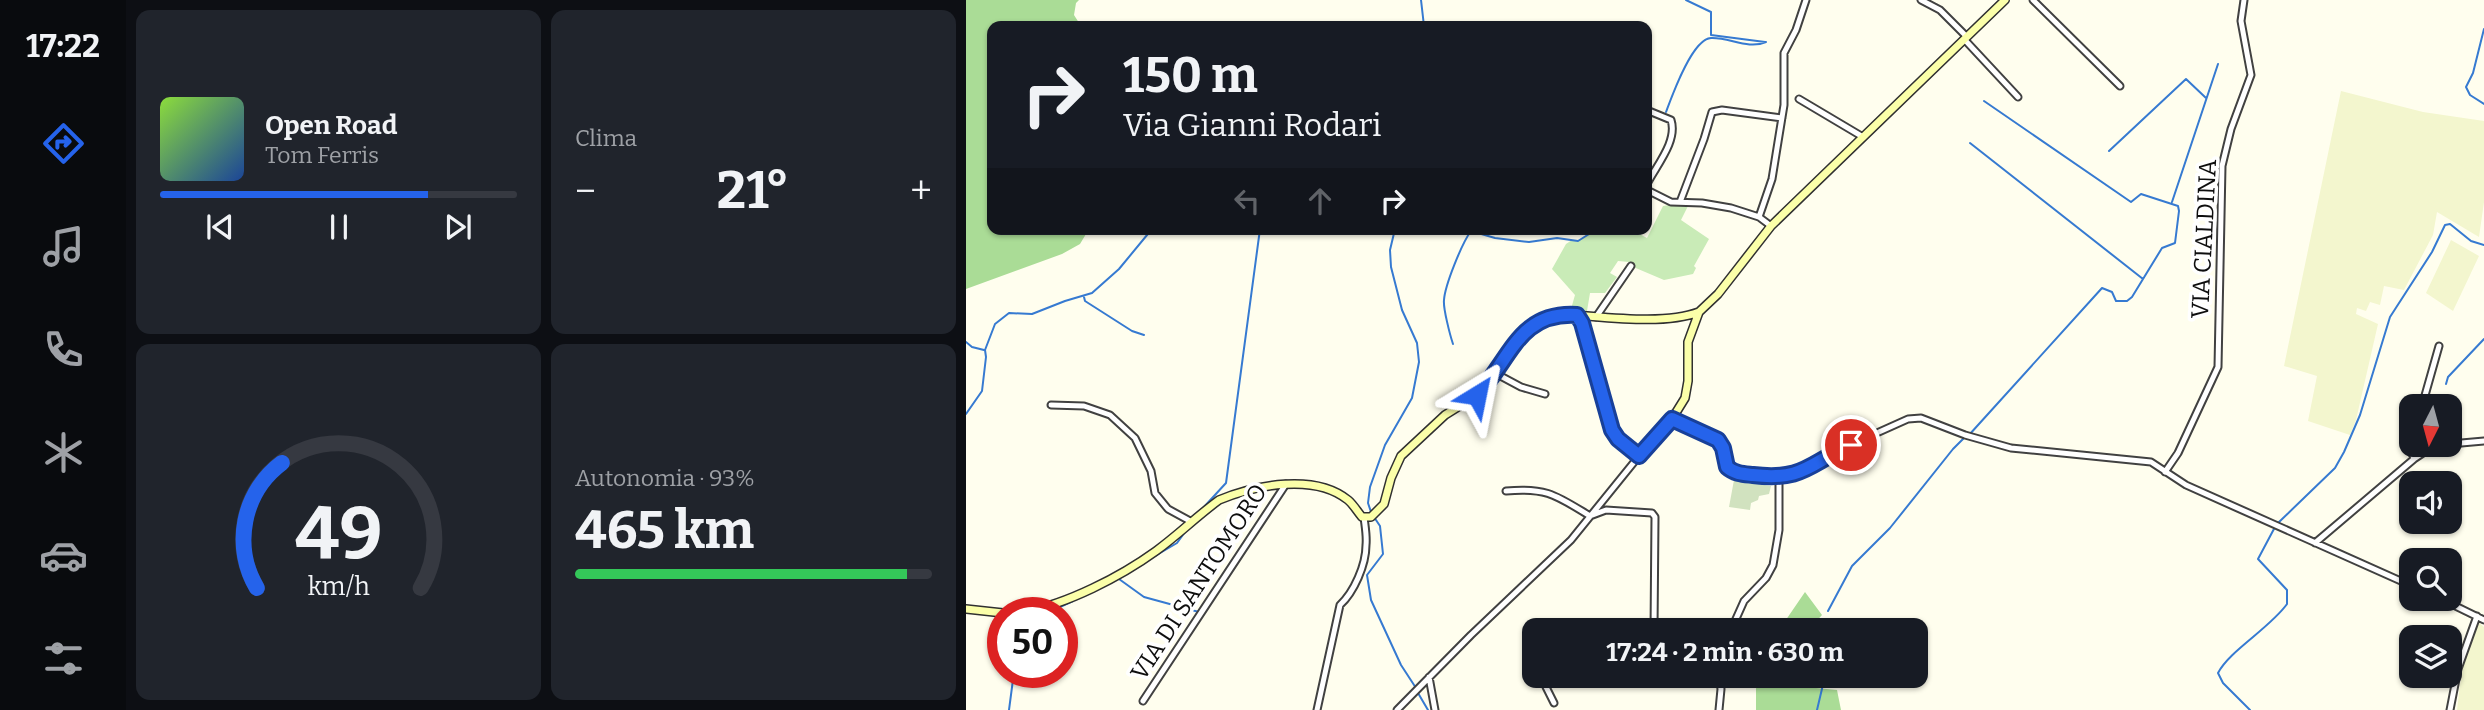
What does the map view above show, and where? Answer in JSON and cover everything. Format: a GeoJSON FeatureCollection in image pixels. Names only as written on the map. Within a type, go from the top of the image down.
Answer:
{"type":"FeatureCollection","features":[{"type":"Feature","properties":{"kind":"main road"},"geometry":{"type":"LineString","coordinates":[[1577,315],[1582,323],[1612,430],[1618,439],[1639,456],[1672,419],[1686,395],[1688,342],[1699,312],[1718,294],[1771,226],[2005,0]]}},
{"type":"Feature","properties":{"kind":"main road"},"geometry":{"type":"LineString","coordinates":[[1371,515],[1386,501],[1391,478],[1401,456],[1445,415],[1477,395],[1521,337],[1542,320],[1558,314],[1673,317],[1699,312]]}},
{"type":"Feature","properties":{"kind":"main road"},"geometry":{"type":"LineString","coordinates":[[1582,323],[1592,316]]}},
{"type":"Feature","properties":{"kind":"main road","name":"VIA DI SANTOMORO"},"geometry":{"type":"LineString","coordinates":[[1069,597],[1123,571],[1154,552],[1219,500],[1230,495],[1305,483],[1348,499],[1371,515]]}},
{"type":"Feature","properties":{"kind":"main road"},"geometry":{"type":"LineString","coordinates":[[966,609],[987,611]]}},
{"type":"Feature","properties":{"kind":"street"},"geometry":{"type":"LineString","coordinates":[[1759,217],[1772,179],[1782,118],[1785,92],[1783,55],[1796,30],[1806,0]]}},
{"type":"Feature","properties":{"kind":"street"},"geometry":{"type":"LineString","coordinates":[[1921,0],[1940,10],[2018,97]]}},
{"type":"Feature","properties":{"kind":"street"},"geometry":{"type":"LineString","coordinates":[[2033,0],[2120,86]]}},
{"type":"Feature","properties":{"kind":"street","name":"VIA CIALDINA"},"geometry":{"type":"LineString","coordinates":[[2165,472],[2178,453],[2218,367],[2222,166],[2234,120],[2252,75],[2241,21],[2244,0]]}},
{"type":"Feature","properties":{"kind":"street"},"geometry":{"type":"LineString","coordinates":[[1799,99],[1863,137]]}},
{"type":"Feature","properties":{"kind":"street"},"geometry":{"type":"LineString","coordinates":[[1680,202],[1712,112],[1722,110],[1782,118]]}},
{"type":"Feature","properties":{"kind":"street"},"geometry":{"type":"LineString","coordinates":[[1652,112],[1671,120],[1673,128],[1666,150],[1652,175]]}},
{"type":"Feature","properties":{"kind":"street"},"geometry":{"type":"LineString","coordinates":[[1652,193],[1665,201],[1716,205],[1759,217],[1771,226]]}},
{"type":"Feature","properties":{"kind":"street"},"geometry":{"type":"LineString","coordinates":[[1592,316],[1631,266]]}},
{"type":"Feature","properties":{"kind":"street"},"geometry":{"type":"LineString","coordinates":[[2425,394],[2439,346]]}},
{"type":"Feature","properties":{"kind":"street"},"geometry":{"type":"LineString","coordinates":[[1493,372],[1521,387],[1545,394]]}},
{"type":"Feature","properties":{"kind":"street","name":"VIA DI SANTOMORO"},"geometry":{"type":"LineString","coordinates":[[1051,405],[1084,405],[1110,415],[1135,438],[1151,471],[1156,493],[1168,509],[1191,521]]}},
{"type":"Feature","properties":{"kind":"street"},"geometry":{"type":"LineString","coordinates":[[1672,419],[1718,440],[1729,470],[1779,477],[1801,473],[1830,454],[1914,418],[1927,419],[1965,435],[2011,448],[2151,462],[2186,485],[2399,580]]}},
{"type":"Feature","properties":{"kind":"street"},"geometry":{"type":"LineString","coordinates":[[2462,443],[2484,441]]}},
{"type":"Feature","properties":{"kind":"street"},"geometry":{"type":"LineString","coordinates":[[1397,710],[1571,540],[1639,456]]}},
{"type":"Feature","properties":{"kind":"street"},"geometry":{"type":"LineString","coordinates":[[2315,543],[2417,457]]}},
{"type":"Feature","properties":{"kind":"street"},"geometry":{"type":"LineString","coordinates":[[1736,618],[1744,601],[1766,578],[1773,565],[1779,530],[1779,477]]}},
{"type":"Feature","properties":{"kind":"street","name":"VIA DI SANTOMORO"},"geometry":{"type":"LineString","coordinates":[[1143,701],[1286,484]]}},
{"type":"Feature","properties":{"kind":"street"},"geometry":{"type":"LineString","coordinates":[[1506,491],[1546,491],[1590,516]]}},
{"type":"Feature","properties":{"kind":"street"},"geometry":{"type":"LineString","coordinates":[[1590,516],[1614,509],[1652,513],[1656,517],[1654,618]]}},
{"type":"Feature","properties":{"kind":"street"},"geometry":{"type":"LineString","coordinates":[[1317,710],[1340,605],[1349,596],[1364,556],[1371,515]]}},
{"type":"Feature","properties":{"kind":"street"},"geometry":{"type":"LineString","coordinates":[[2462,609],[2484,620]]}},
{"type":"Feature","properties":{"kind":"street"},"geometry":{"type":"LineString","coordinates":[[2450,710],[2458,668],[2477,616]]}},
{"type":"Feature","properties":{"kind":"street"},"geometry":{"type":"LineString","coordinates":[[1429,677],[1435,710]]}},
{"type":"Feature","properties":{"kind":"street"},"geometry":{"type":"LineString","coordinates":[[1546,688],[1554,703]]}},
{"type":"Feature","properties":{"kind":"street"},"geometry":{"type":"LineString","coordinates":[[1719,710],[1721,688]]}},
{"type":"Feature","properties":{"kind":"green space"},"geometry":{"type":"Polygon","coordinates":[[[966,0],[1079,0],[1074,15],[1078,21],[987,21],[987,235],[1085,235],[1080,244],[1062,254],[966,289],[966,0]]]}},
{"type":"Feature","properties":{"kind":"green space"},"geometry":{"type":"Polygon","coordinates":[[[2341,91],[2423,112],[2484,121],[2484,202],[2479,237],[2437,212],[2433,235],[2404,290],[2384,286],[2380,305],[2370,302],[2366,311],[2357,308],[2356,314],[2378,324],[2356,420],[2350,435],[2308,421],[2317,376],[2284,366],[2341,91]]]}},
{"type":"Feature","properties":{"kind":"green space"},"geometry":{"type":"Polygon","coordinates":[[[1689,204],[1681,220],[1709,239],[1694,266],[1696,268],[1693,274],[1664,280],[1631,266],[1629,262],[1618,261],[1610,273],[1617,277],[1605,293],[1590,293],[1587,311],[1571,309],[1575,295],[1552,269],[1566,244],[1587,235],[1641,235],[1647,238],[1652,235],[1652,228],[1663,206],[1689,204]]]}},
{"type":"Feature","properties":{"kind":"green space"},"geometry":{"type":"Polygon","coordinates":[[[2451,240],[2479,256],[2453,311],[2426,293],[2451,240]]]}},
{"type":"Feature","properties":{"kind":"green space"},"geometry":{"type":"Polygon","coordinates":[[[1734,480],[1771,486],[1769,494],[1759,496],[1758,500],[1751,503],[1750,510],[1729,507],[1734,480]]]}},
{"type":"Feature","properties":{"kind":"green space"},"geometry":{"type":"Polygon","coordinates":[[[1805,592],[1822,615],[1819,618],[1787,618],[1805,592]]]}},
{"type":"Feature","properties":{"kind":"green space"},"geometry":{"type":"Polygon","coordinates":[[[2479,623],[2484,627],[2484,710],[2457,710],[2460,688],[2462,688],[2462,669],[2479,623]]]}},
{"type":"Feature","properties":{"kind":"green space"},"geometry":{"type":"Polygon","coordinates":[[[1756,688],[1816,688],[1837,690],[1841,710],[1756,710],[1756,688]]]}},
{"type":"Feature","properties":{"kind":"waterway"},"geometry":{"type":"LineString","coordinates":[[1421,0],[1423,21]]}},
{"type":"Feature","properties":{"kind":"waterway"},"geometry":{"type":"LineString","coordinates":[[1686,0],[1711,12],[1711,35],[1765,42]]}},
{"type":"Feature","properties":{"kind":"waterway"},"geometry":{"type":"LineString","coordinates":[[2484,29],[2473,73],[2466,87],[2470,95],[2484,104]]}},
{"type":"Feature","properties":{"kind":"waterway"},"geometry":{"type":"LineString","coordinates":[[1666,112],[1684,69],[1704,41],[1718,38],[1752,45],[1766,42]]}},
{"type":"Feature","properties":{"kind":"waterway"},"geometry":{"type":"LineString","coordinates":[[2172,202],[2218,64]]}},
{"type":"Feature","properties":{"kind":"waterway"},"geometry":{"type":"LineString","coordinates":[[2109,151],[2186,79],[2206,98]]}},
{"type":"Feature","properties":{"kind":"waterway"},"geometry":{"type":"LineString","coordinates":[[1969,435],[2102,288],[2112,292],[2116,301],[2127,301],[2132,297],[2162,248],[2175,243],[2179,211],[2178,206],[2141,194],[2131,202],[1984,101]]}},
{"type":"Feature","properties":{"kind":"waterway"},"geometry":{"type":"LineString","coordinates":[[1970,143],[2143,279]]}},
{"type":"Feature","properties":{"kind":"waterway"},"geometry":{"type":"LineString","coordinates":[[2278,523],[2335,468],[2344,452],[2360,415],[2390,317],[2432,252],[2445,225],[2450,224],[2471,241],[2484,245]]}},
{"type":"Feature","properties":{"kind":"waterway"},"geometry":{"type":"LineString","coordinates":[[966,414],[982,391],[985,350],[995,324],[1009,313],[1032,314],[1092,293],[1119,269],[1147,235]]}},
{"type":"Feature","properties":{"kind":"waterway"},"geometry":{"type":"LineString","coordinates":[[1203,508],[1226,483],[1259,235]]}},
{"type":"Feature","properties":{"kind":"waterway"},"geometry":{"type":"LineString","coordinates":[[1371,512],[1368,503],[1370,487],[1385,445],[1412,398],[1419,362],[1417,343],[1402,310],[1391,267],[1390,250],[1394,235]]}},
{"type":"Feature","properties":{"kind":"waterway"},"geometry":{"type":"LineString","coordinates":[[1453,344],[1445,309],[1445,293],[1454,264],[1469,235]]}},
{"type":"Feature","properties":{"kind":"waterway"},"geometry":{"type":"LineString","coordinates":[[1485,235],[1529,242],[1557,238],[1578,241],[1588,235]]}},
{"type":"Feature","properties":{"kind":"waterway"},"geometry":{"type":"LineString","coordinates":[[1084,297],[1085,301],[1132,331],[1144,335]]}},
{"type":"Feature","properties":{"kind":"waterway"},"geometry":{"type":"LineString","coordinates":[[2446,384],[2448,377],[2484,339]]}},
{"type":"Feature","properties":{"kind":"waterway"},"geometry":{"type":"LineString","coordinates":[[966,342],[972,347],[984,350]]}},
{"type":"Feature","properties":{"kind":"waterway"},"geometry":{"type":"LineString","coordinates":[[1828,611],[1852,566],[1890,528],[1964,438]]}},
{"type":"Feature","properties":{"kind":"waterway"},"geometry":{"type":"LineString","coordinates":[[1374,517],[1380,526],[1383,554],[1367,575],[1371,600],[1401,665],[1416,688]]}},
{"type":"Feature","properties":{"kind":"waterway"},"geometry":{"type":"LineString","coordinates":[[2250,710],[2223,683],[2218,673],[2231,656],[2271,622],[2287,604],[2287,590],[2258,559],[2275,527]]}},
{"type":"Feature","properties":{"kind":"waterway"},"geometry":{"type":"LineString","coordinates":[[1155,556],[1177,543],[1185,532]]}},
{"type":"Feature","properties":{"kind":"waterway"},"geometry":{"type":"LineString","coordinates":[[1119,579],[1144,597],[1199,612]]}},
{"type":"Feature","properties":{"kind":"waterway"},"geometry":{"type":"LineString","coordinates":[[1009,710],[1012,688]]}},
{"type":"Feature","properties":{"kind":"waterway"},"geometry":{"type":"LineString","coordinates":[[1817,710],[1822,688]]}},
{"type":"Feature","properties":{"kind":"waterway"},"geometry":{"type":"LineString","coordinates":[[1418,693],[1428,710]]}},
{"type":"Feature","properties":{"kind":"route"},"geometry":{"type":"LineString","coordinates":[[1477,395],[1505,355],[1529,330],[1550,316],[1577,315],[1582,323],[1612,430],[1618,439],[1639,456],[1672,419],[1718,440],[1722,445],[1727,467],[1737,473],[1779,477],[1801,473],[1825,457],[1851,445]]}}]}
